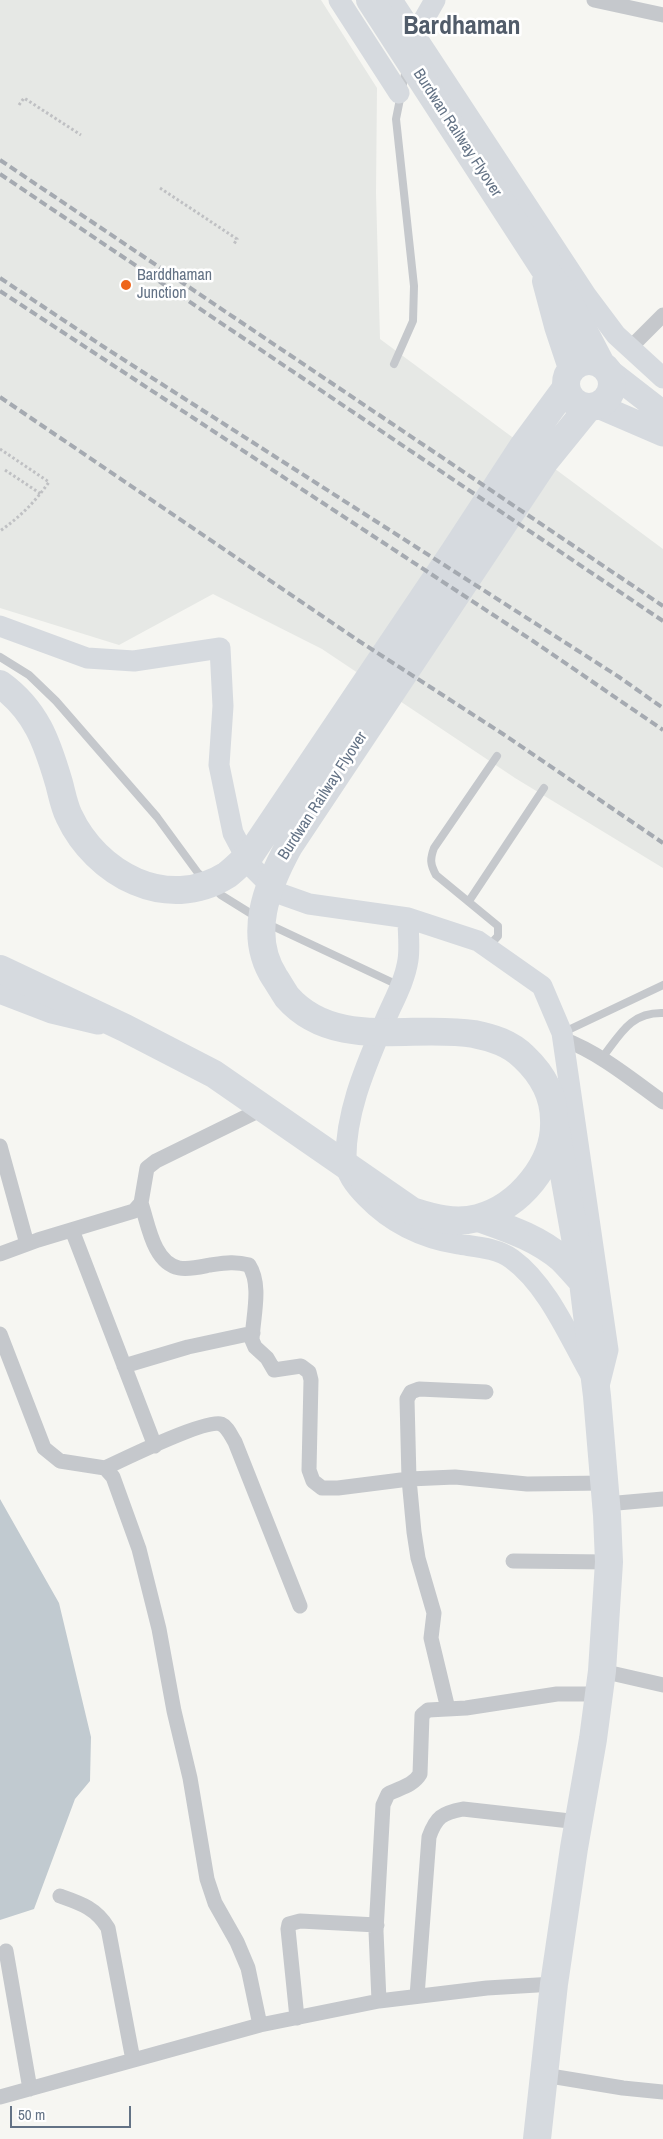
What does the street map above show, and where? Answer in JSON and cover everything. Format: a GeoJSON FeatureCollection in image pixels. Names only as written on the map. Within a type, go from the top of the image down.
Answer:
{"type":"FeatureCollection","features":[{"type":"Feature","properties":{"kind":"highway","name":"Burdwan Railway Flyover"},"geometry":{"type":"LineString","coordinates":[[370,0],[543,267],[566,297],[613,381],[612,391],[607,400],[593,407],[545,461],[289,846],[265,896],[262,924],[264,949],[271,971],[287,996],[318,1021],[340,1029],[459,1032],[486,1036],[507,1044],[524,1056],[538,1072],[547,1088],[553,1112],[583,1282],[596,1389],[609,1562],[600,1683],[554,1984],[537,2139]]}},
{"type":"Feature","properties":{"kind":"highway","name":"Burdwan Railway Flyover"},"geometry":{"type":"LineString","coordinates":[[543,267],[569,378],[570,397],[578,404],[593,407]]}},
{"type":"Feature","properties":{"kind":"highway"},"geometry":{"type":"LineString","coordinates":[[569,378],[586,361],[591,360],[605,367]]}},
{"type":"Feature","properties":{"kind":"highway","name":"Burdwan Railway Flyover"},"geometry":{"type":"LineString","coordinates":[[0,684],[25,705],[39,727],[48,747],[68,815],[83,841],[106,865],[133,882],[157,888],[183,889],[206,884],[226,875],[250,855],[569,378]]}},
{"type":"Feature","properties":{"kind":"highway"},"geometry":{"type":"LineString","coordinates":[[0,969],[125,1028],[214,1074],[412,1211],[448,1220],[479,1218],[502,1208],[529,1185],[541,1167],[548,1152],[553,1112]]}},
{"type":"Feature","properties":{"kind":"highway"},"geometry":{"type":"LineString","coordinates":[[479,1218],[523,1234],[545,1247],[562,1259],[583,1282]]}},
{"type":"Feature","properties":{"kind":"main road","name":"Burdwan Railway Flyover"},"geometry":{"type":"LineString","coordinates":[[605,367],[663,413]]}},
{"type":"Feature","properties":{"kind":"main road","name":"Burdwan Railway Flyover"},"geometry":{"type":"LineString","coordinates":[[593,407],[663,434]]}},
{"type":"Feature","properties":{"kind":"main road"},"geometry":{"type":"LineString","coordinates":[[0,991],[52,1011],[125,1028]]}},
{"type":"Feature","properties":{"kind":"street"},"geometry":{"type":"LineString","coordinates":[[340,0],[399,93]]}},
{"type":"Feature","properties":{"kind":"street"},"geometry":{"type":"LineString","coordinates":[[392,0],[586,295],[616,335],[663,378]]}},
{"type":"Feature","properties":{"kind":"street"},"geometry":{"type":"LineString","coordinates":[[415,35],[435,0]]}},
{"type":"Feature","properties":{"kind":"street"},"geometry":{"type":"LineString","coordinates":[[594,0],[663,15]]}},
{"type":"Feature","properties":{"kind":"street"},"geometry":{"type":"LineString","coordinates":[[630,348],[663,315]]}},
{"type":"Feature","properties":{"kind":"street"},"geometry":{"type":"LineString","coordinates":[[0,626],[87,658],[134,661],[220,648],[223,706],[219,765],[233,833],[250,865],[278,893],[309,904],[408,918],[478,940],[542,986],[562,1036],[608,1350],[596,1389]]}},
{"type":"Feature","properties":{"kind":"street"},"geometry":{"type":"LineString","coordinates":[[408,918],[409,958],[401,986],[362,1076],[348,1135],[346,1167],[357,1188],[389,1218],[407,1229],[433,1240],[489,1249],[510,1258],[529,1274],[548,1297],[596,1389]]}},
{"type":"Feature","properties":{"kind":"street"},"geometry":{"type":"LineString","coordinates":[[562,1036],[602,1058],[663,1102]]}},
{"type":"Feature","properties":{"kind":"street"},"geometry":{"type":"LineString","coordinates":[[264,1108],[156,1161],[147,1168],[142,1203],[156,1246],[164,1260],[178,1268],[193,1268],[237,1261],[249,1265],[254,1272],[256,1285],[253,1333],[255,1347],[267,1358],[274,1370],[301,1366],[309,1372],[311,1380],[309,1470],[313,1481],[322,1488],[338,1488],[409,1479],[455,1477],[663,1499]]}},
{"type":"Feature","properties":{"kind":"street"},"geometry":{"type":"LineString","coordinates":[[0,1146],[27,1244]]}},
{"type":"Feature","properties":{"kind":"street"},"geometry":{"type":"LineString","coordinates":[[0,1254],[134,1211],[142,1203]]}},
{"type":"Feature","properties":{"kind":"street"},"geometry":{"type":"LineString","coordinates":[[72,1230],[154,1446]]}},
{"type":"Feature","properties":{"kind":"street"},"geometry":{"type":"LineString","coordinates":[[124,1366],[188,1347],[253,1333]]}},
{"type":"Feature","properties":{"kind":"street"},"geometry":{"type":"LineString","coordinates":[[0,1334],[44,1448],[60,1461],[105,1468],[154,1446],[211,1424],[222,1424],[228,1430],[300,1606]]}},
{"type":"Feature","properties":{"kind":"street"},"geometry":{"type":"LineString","coordinates":[[448,1709],[431,1638],[430,1631],[434,1614],[418,1558],[409,1479],[407,1398],[411,1392],[419,1389],[486,1392]]}},
{"type":"Feature","properties":{"kind":"street"},"geometry":{"type":"LineString","coordinates":[[105,1468],[113,1477],[139,1549],[159,1629],[174,1711],[190,1778],[207,1880],[215,1903],[237,1942],[248,1968],[260,2024]]}},
{"type":"Feature","properties":{"kind":"street"},"geometry":{"type":"LineString","coordinates":[[513,1561],[609,1562]]}},
{"type":"Feature","properties":{"kind":"street"},"geometry":{"type":"LineString","coordinates":[[379,2001],[377,1925],[383,1805],[388,1794],[408,1785],[417,1779],[420,1774],[422,1715],[428,1710],[557,1694],[600,1683],[663,1685]]}},
{"type":"Feature","properties":{"kind":"street"},"geometry":{"type":"LineString","coordinates":[[417,1996],[429,1837],[434,1823],[446,1812],[463,1809],[579,1822]]}},
{"type":"Feature","properties":{"kind":"street"},"geometry":{"type":"LineString","coordinates":[[60,1896],[89,1906],[102,1917],[108,1928],[133,2060]]}},
{"type":"Feature","properties":{"kind":"street"},"geometry":{"type":"LineString","coordinates":[[297,2018],[289,1924],[300,1921],[377,1925]]}},
{"type":"Feature","properties":{"kind":"street"},"geometry":{"type":"LineString","coordinates":[[6,1951],[30,2089]]}},
{"type":"Feature","properties":{"kind":"street"},"geometry":{"type":"LineString","coordinates":[[0,2098],[260,2024],[379,2001],[487,1988],[554,1984]]}},
{"type":"Feature","properties":{"kind":"street"},"geometry":{"type":"LineString","coordinates":[[544,2075],[623,2088],[663,2092]]}},
{"type":"Feature","properties":{"kind":"lane"},"geometry":{"type":"LineString","coordinates":[[394,364],[413,321],[414,286],[396,119],[399,93],[415,35]]}},
{"type":"Feature","properties":{"kind":"lane"},"geometry":{"type":"LineString","coordinates":[[0,657],[29,674],[56,701],[157,817],[198,873],[221,896],[290,936],[401,986]]}},
{"type":"Feature","properties":{"kind":"lane"},"geometry":{"type":"LineString","coordinates":[[488,948],[498,936],[498,926],[436,875],[431,866],[430,857],[434,848],[498,756]]}},
{"type":"Feature","properties":{"kind":"lane"},"geometry":{"type":"LineString","coordinates":[[469,901],[544,788]]}},
{"type":"Feature","properties":{"kind":"lane"},"geometry":{"type":"LineString","coordinates":[[562,1036],[663,985]]}},
{"type":"Feature","properties":{"kind":"lane"},"geometry":{"type":"LineString","coordinates":[[602,1058],[627,1026],[638,1017],[651,1012],[663,1013]]}},
{"type":"Feature","properties":{"kind":"path"},"geometry":{"type":"LineString","coordinates":[[19,105],[24,98],[81,135]]}},
{"type":"Feature","properties":{"kind":"path"},"geometry":{"type":"LineString","coordinates":[[160,188],[237,239],[234,244]]}},
{"type":"Feature","properties":{"kind":"path"},"geometry":{"type":"LineString","coordinates":[[0,449],[49,482],[34,504],[0,531]]}},
{"type":"Feature","properties":{"kind":"path"},"geometry":{"type":"LineString","coordinates":[[5,470],[41,494]]}},
{"type":"Feature","properties":{"kind":"shaded area"},"geometry":{"type":"Polygon","coordinates":[[[0,0],[321,0],[377,88],[376,193],[380,339],[663,549],[663,868],[515,778],[322,649],[213,594],[119,645],[0,608],[0,0]]]}},
{"type":"Feature","properties":{"kind":"shaded area"},"geometry":{"type":"Polygon","coordinates":[[[0,1499],[59,1603],[91,1737],[90,1781],[75,1799],[34,1909],[0,1920],[0,1499]]]}},
{"type":"Feature","properties":{"kind":"railway"},"geometry":{"type":"LineString","coordinates":[[0,160],[663,606]]}},
{"type":"Feature","properties":{"kind":"railway"},"geometry":{"type":"LineString","coordinates":[[0,174],[663,621]]}},
{"type":"Feature","properties":{"kind":"railway"},"geometry":{"type":"LineString","coordinates":[[0,278],[107,349],[619,677],[663,708]]}},
{"type":"Feature","properties":{"kind":"railway"},"geometry":{"type":"LineString","coordinates":[[0,291],[533,641],[663,730]]}},
{"type":"Feature","properties":{"kind":"railway"},"geometry":{"type":"LineString","coordinates":[[0,397],[359,641],[503,734],[663,843]]}},
{"type":"Feature","properties":{"kind":"place","name":"Barddhaman Junction"},"geometry":{"type":"Point","coordinates":[126,285]}},
{"type":"Feature","properties":{"kind":"district","name":"Bardhaman"},"geometry":{"type":"Point","coordinates":[462,27]}}]}
